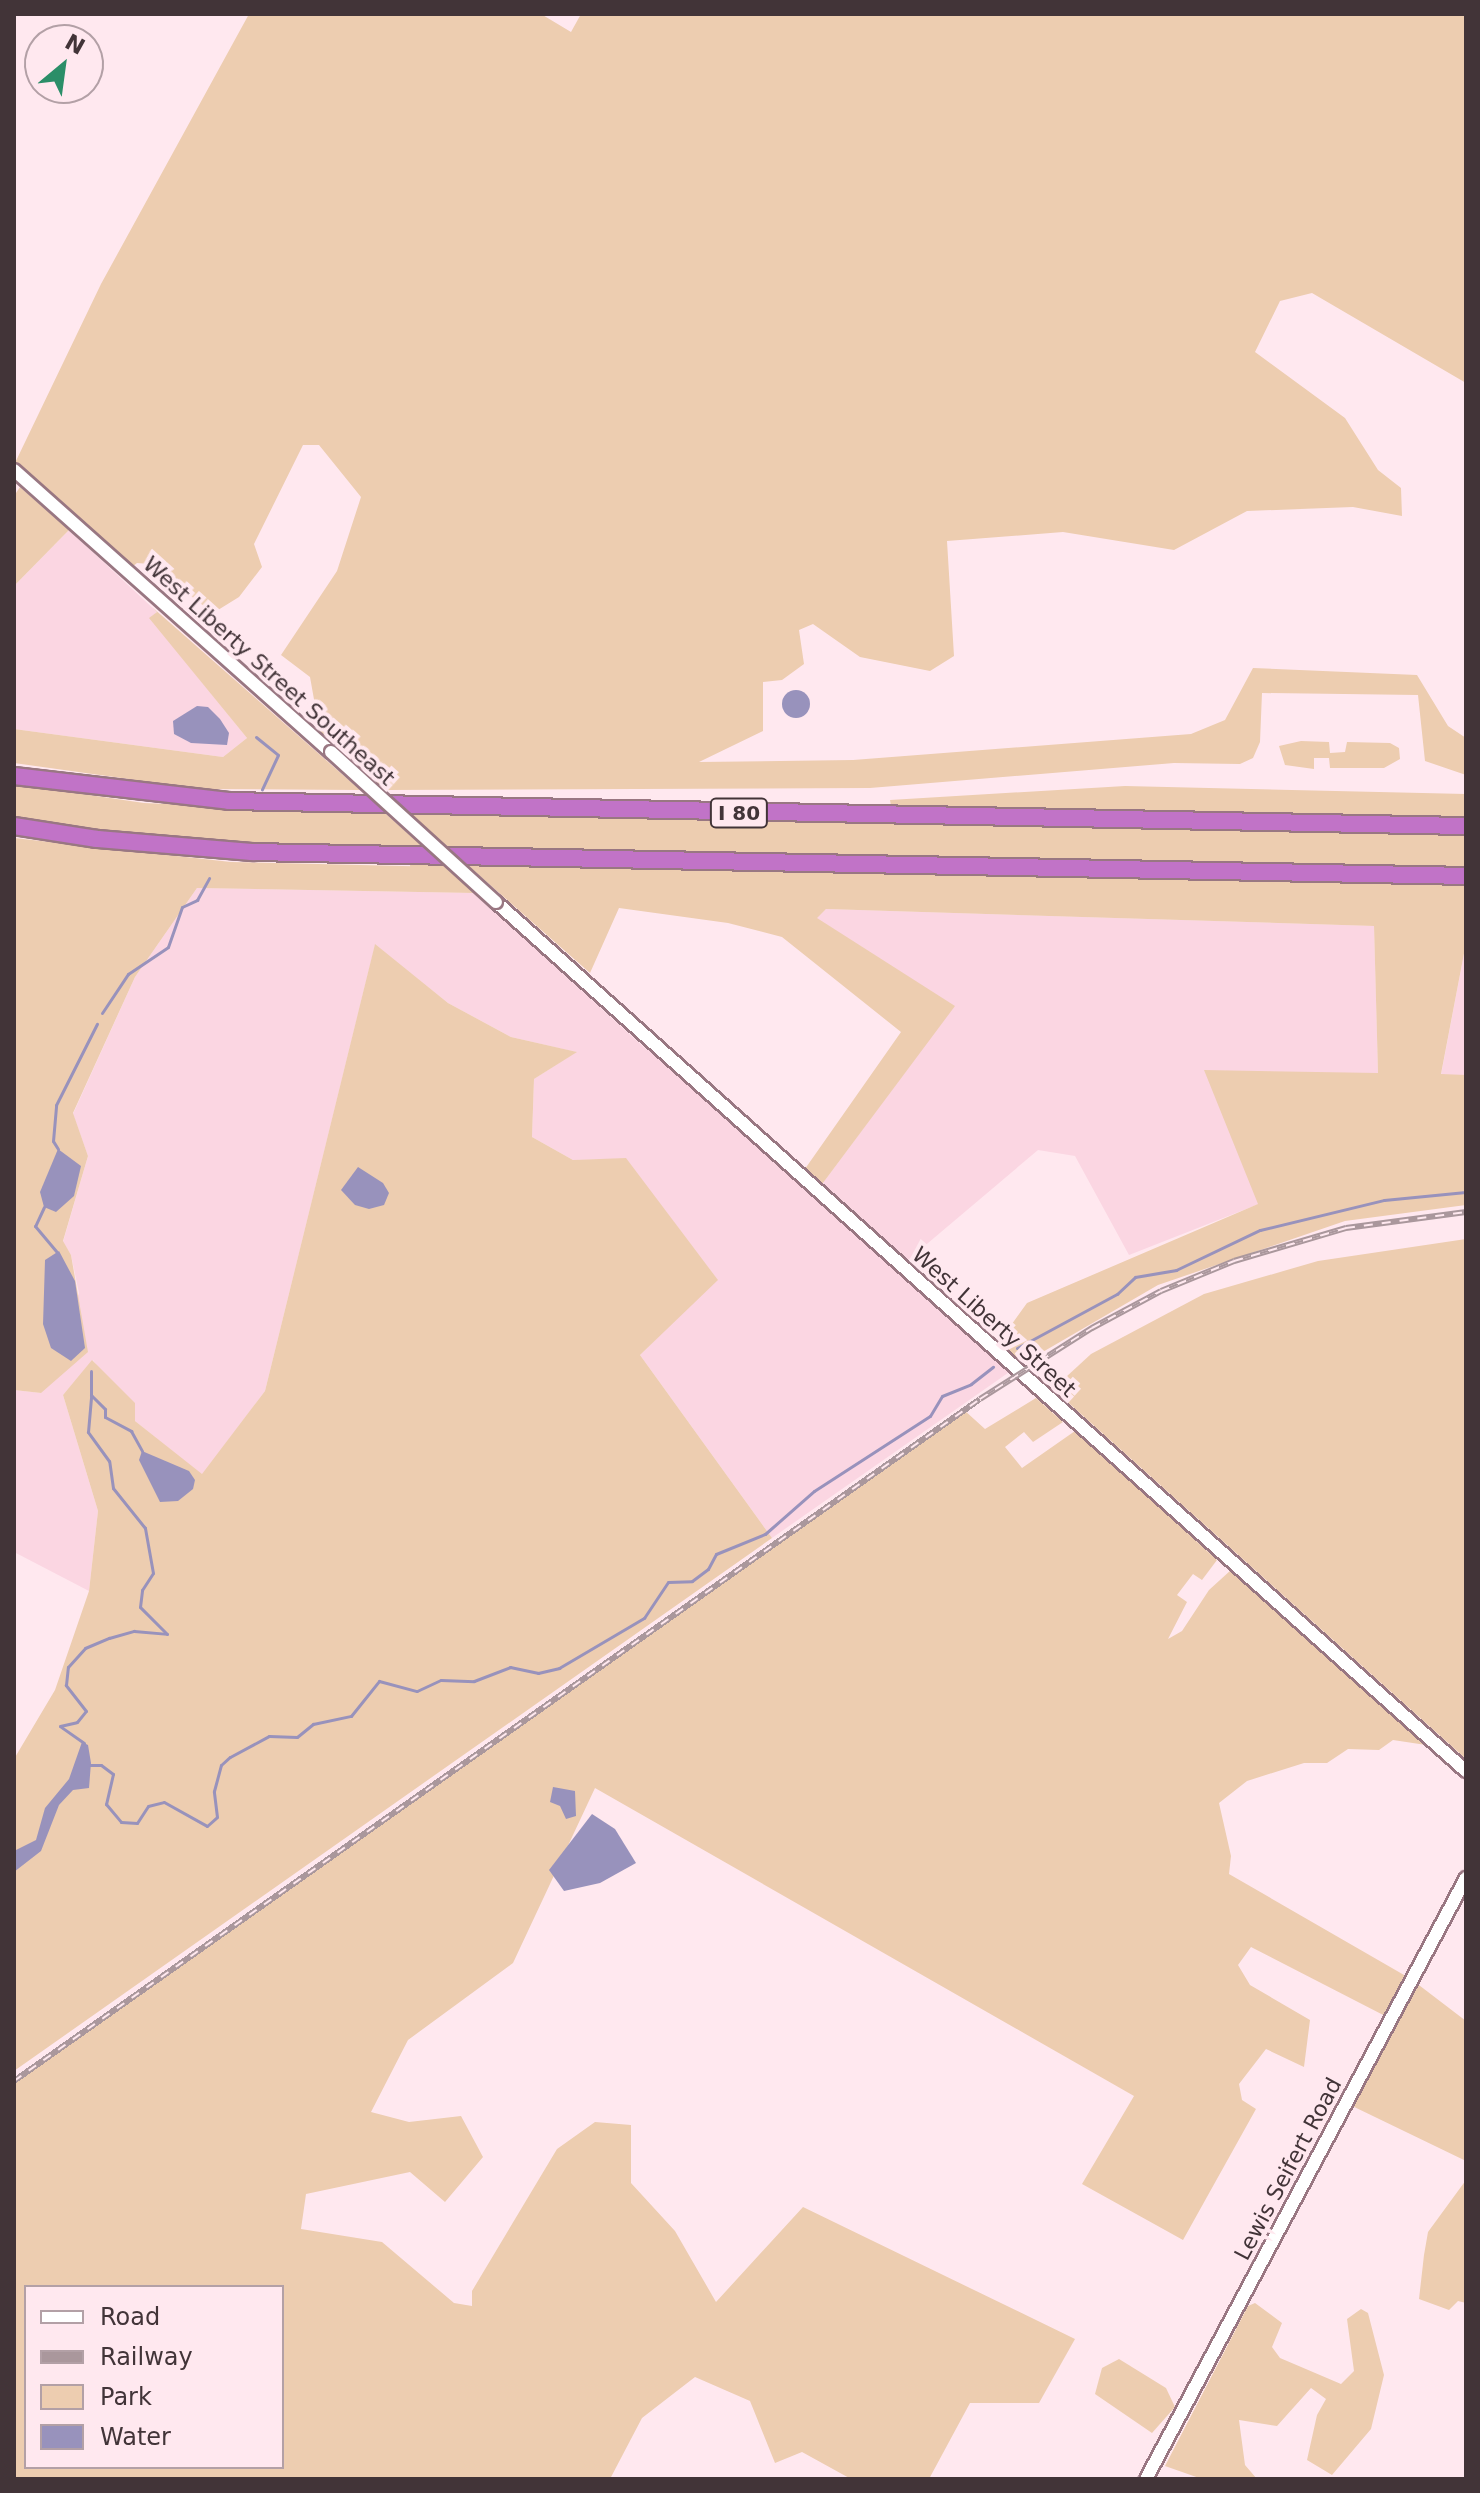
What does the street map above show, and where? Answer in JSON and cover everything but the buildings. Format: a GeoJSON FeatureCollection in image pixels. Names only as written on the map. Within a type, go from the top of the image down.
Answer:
{"type":"FeatureCollection","features":[{"type":"Feature","properties":{"kind":"highway","name":"I 80"},"geometry":{"type":"LineString","coordinates":[[14,776],[229,801],[1466,826]]}},
{"type":"Feature","properties":{"kind":"highway"},"geometry":{"type":"LineString","coordinates":[[14,826],[97,839],[252,852],[1466,876]]}},
{"type":"Feature","properties":{"kind":"main road","name":"West Liberty Street Southeast"},"geometry":{"type":"LineString","coordinates":[[14,470],[496,902]]}},
{"type":"Feature","properties":{"kind":"main road","name":"West Liberty Street"},"geometry":{"type":"LineString","coordinates":[[496,902],[1466,1771]]}},
{"type":"Feature","properties":{"kind":"main road","name":"Lewis Seifert Road"},"geometry":{"type":"LineString","coordinates":[[1146,2479],[1466,1878]]}},
{"type":"Feature","properties":{"kind":"shaded area"},"geometry":{"type":"Polygon","coordinates":[[[69,530],[157,612],[150,618],[247,738],[223,757],[14,729],[14,586],[69,530]]]}},
{"type":"Feature","properties":{"kind":"shaded area"},"geometry":{"type":"Polygon","coordinates":[[[197,888],[474,893],[647,1050],[660,1050],[817,1191],[954,1006],[816,918],[826,909],[1374,926],[1378,1073],[1259,1204],[1129,1255],[1075,1156],[1038,1150],[902,1265],[1015,1368],[772,1538],[640,1355],[717,1279],[626,1159],[573,1160],[532,1137],[534,1079],[576,1052],[511,1037],[448,1003],[375,945],[265,1391],[202,1475],[135,1421],[93,1360],[63,1395],[98,1511],[89,1591],[14,1552],[14,1390],[41,1393],[79,1293],[71,1255],[63,1242],[88,1156],[73,1114],[135,977],[197,888]]]}},
{"type":"Feature","properties":{"kind":"shaded area"},"geometry":{"type":"Polygon","coordinates":[[[1466,943],[1466,1075],[1441,1075],[1466,943]]]}},
{"type":"Feature","properties":{"kind":"green space"},"geometry":{"type":"Polygon","coordinates":[[[249,14],[541,14],[571,32],[581,14],[1466,14],[1466,383],[1312,293],[1280,301],[1255,352],[1345,418],[1378,470],[1401,488],[1402,516],[1353,507],[1247,511],[1174,550],[1063,532],[947,541],[954,656],[930,671],[860,657],[813,624],[799,630],[804,664],[782,680],[763,682],[763,731],[699,762],[853,760],[1191,734],[1225,720],[1253,668],[1417,675],[1448,726],[1466,738],[1466,775],[1425,761],[1418,695],[1262,693],[1260,742],[1253,758],[1240,764],[1174,763],[870,788],[384,790],[320,733],[310,677],[281,655],[337,571],[361,497],[319,445],[303,445],[254,544],[262,567],[239,597],[218,610],[205,607],[150,564],[137,563],[127,571],[14,465],[101,284],[249,14]]]}},
{"type":"Feature","properties":{"kind":"green space"},"geometry":{"type":"Polygon","coordinates":[[[20,487],[69,530],[14,586],[14,496],[20,487]]]}},
{"type":"Feature","properties":{"kind":"green space"},"geometry":{"type":"Polygon","coordinates":[[[152,607],[360,790],[200,789],[14,763],[14,729],[223,757],[247,738],[149,618],[157,612],[152,607]]]}},
{"type":"Feature","properties":{"kind":"green space"},"geometry":{"type":"Polygon","coordinates":[[[1301,741],[1329,742],[1330,753],[1345,752],[1347,742],[1390,743],[1399,748],[1400,759],[1384,768],[1330,768],[1329,758],[1314,758],[1314,769],[1285,765],[1279,746],[1301,741]]]}},
{"type":"Feature","properties":{"kind":"green space"},"geometry":{"type":"Polygon","coordinates":[[[14,784],[144,803],[386,814],[424,848],[192,842],[14,819],[14,784]]]}},
{"type":"Feature","properties":{"kind":"green space"},"geometry":{"type":"Polygon","coordinates":[[[1125,786],[1466,794],[1466,818],[891,806],[890,800],[1125,786]]]}},
{"type":"Feature","properties":{"kind":"green space"},"geometry":{"type":"Polygon","coordinates":[[[411,814],[1466,832],[1465,887],[410,869],[411,814]]]}},
{"type":"Feature","properties":{"kind":"green space"},"geometry":{"type":"Polygon","coordinates":[[[14,838],[231,862],[445,867],[474,893],[197,888],[135,977],[73,1113],[88,1156],[63,1241],[71,1255],[88,1352],[41,1393],[14,1390],[14,838]]]}},
{"type":"Feature","properties":{"kind":"green space"},"geometry":{"type":"Polygon","coordinates":[[[471,868],[1466,887],[1466,943],[1441,1074],[1466,1075],[1466,1205],[1345,1221],[1158,1285],[1015,1368],[994,1349],[1027,1303],[1258,1204],[1204,1070],[1378,1073],[1374,926],[826,909],[817,918],[955,1006],[817,1191],[800,1176],[901,1032],[782,937],[728,923],[619,908],[590,973],[471,868]]]}},
{"type":"Feature","properties":{"kind":"green space"},"geometry":{"type":"Polygon","coordinates":[[[375,944],[448,1003],[511,1037],[577,1052],[534,1079],[532,1137],[573,1160],[626,1158],[718,1280],[640,1355],[772,1538],[14,2071],[14,1759],[55,1690],[89,1591],[98,1511],[63,1395],[92,1360],[135,1403],[135,1421],[202,1474],[265,1391],[375,944]]]}},
{"type":"Feature","properties":{"kind":"green space"},"geometry":{"type":"Polygon","coordinates":[[[1466,1239],[1466,1759],[1053,1389],[1091,1354],[1204,1294],[1318,1261],[1466,1239]]]}},
{"type":"Feature","properties":{"kind":"green space"},"geometry":{"type":"Polygon","coordinates":[[[1036,1398],[1063,1422],[1033,1442],[1024,1432],[1005,1447],[1022,1468],[1075,1431],[1217,1560],[1202,1580],[1193,1574],[1177,1595],[1187,1602],[1168,1639],[1182,1631],[1209,1590],[1231,1570],[1426,1745],[1393,1740],[1379,1750],[1348,1749],[1327,1763],[1304,1763],[1247,1781],[1219,1803],[1231,1856],[1229,1874],[1411,1979],[1466,2021],[1466,2161],[1346,2103],[1391,2019],[1251,1947],[1238,1965],[1250,1985],[1310,2020],[1304,2067],[1266,2049],[1239,2084],[1242,2100],[1256,2109],[1183,2240],[1082,2184],[1134,2096],[595,1788],[513,1963],[408,2040],[371,2112],[409,2122],[461,2116],[483,2157],[445,2202],[410,2172],[306,2194],[301,2229],[382,2242],[454,2303],[472,2306],[472,2291],[557,2149],[595,2122],[631,2125],[631,2183],[675,2231],[716,2302],[803,2207],[1075,2339],[1039,2403],[970,2403],[929,2479],[851,2479],[802,2452],[775,2463],[750,2401],[695,2377],[642,2418],[610,2479],[14,2479],[14,2081],[964,1410],[985,1429],[1036,1398]]]}},
{"type":"Feature","properties":{"kind":"green space"},"geometry":{"type":"Polygon","coordinates":[[[1466,2180],[1466,2303],[1458,2301],[1449,2310],[1419,2299],[1424,2255],[1428,2232],[1466,2180]]]}},
{"type":"Feature","properties":{"kind":"green space"},"geometry":{"type":"Polygon","coordinates":[[[1255,2303],[1282,2323],[1272,2347],[1280,2358],[1341,2384],[1354,2371],[1347,2319],[1361,2309],[1368,2313],[1384,2375],[1371,2429],[1332,2475],[1307,2460],[1317,2415],[1326,2399],[1311,2388],[1277,2426],[1239,2420],[1245,2465],[1257,2479],[1202,2479],[1165,2466],[1248,2306],[1255,2303]]]}},
{"type":"Feature","properties":{"kind":"green space"},"geometry":{"type":"Polygon","coordinates":[[[1119,2359],[1166,2388],[1175,2407],[1152,2433],[1095,2394],[1102,2368],[1119,2359]]]}},
{"type":"Feature","properties":{"kind":"water"},"geometry":{"type":"Polygon","coordinates":[[[796,690],[806,694],[810,704],[806,714],[796,718],[786,714],[782,704],[786,694],[796,690]]]}},
{"type":"Feature","properties":{"kind":"water"},"geometry":{"type":"Polygon","coordinates":[[[197,706],[208,707],[220,719],[229,733],[227,745],[191,743],[174,734],[173,721],[197,706]]]}},
{"type":"Feature","properties":{"kind":"water"},"geometry":{"type":"Polygon","coordinates":[[[58,1149],[81,1166],[74,1196],[56,1212],[44,1207],[40,1192],[58,1149]]]}},
{"type":"Feature","properties":{"kind":"water"},"geometry":{"type":"Polygon","coordinates":[[[358,1167],[383,1183],[389,1193],[384,1205],[369,1209],[355,1205],[341,1190],[358,1167]]]}},
{"type":"Feature","properties":{"kind":"water"},"geometry":{"type":"Polygon","coordinates":[[[59,1251],[75,1281],[85,1348],[71,1361],[51,1348],[43,1324],[45,1260],[59,1251]]]}},
{"type":"Feature","properties":{"kind":"water"},"geometry":{"type":"Polygon","coordinates":[[[142,1451],[189,1471],[195,1480],[193,1489],[178,1501],[160,1502],[139,1460],[142,1451]]]}},
{"type":"Feature","properties":{"kind":"water"},"geometry":{"type":"Polygon","coordinates":[[[82,1742],[88,1745],[91,1763],[89,1788],[73,1790],[59,1805],[41,1851],[14,1872],[14,1851],[36,1840],[45,1808],[69,1779],[82,1742]]]}},
{"type":"Feature","properties":{"kind":"water"},"geometry":{"type":"Polygon","coordinates":[[[553,1787],[575,1791],[576,1816],[566,1819],[560,1806],[550,1802],[553,1787]]]}},
{"type":"Feature","properties":{"kind":"water"},"geometry":{"type":"Polygon","coordinates":[[[592,1814],[615,1829],[636,1863],[600,1883],[564,1891],[549,1870],[592,1814]]]}},
{"type":"Feature","properties":{"kind":"waterway"},"geometry":{"type":"LineString","coordinates":[[256,737],[278,755],[262,790]]}},
{"type":"Feature","properties":{"kind":"waterway"},"geometry":{"type":"LineString","coordinates":[[102,1013],[128,974],[168,947],[182,907],[197,900],[209,878]]}},
{"type":"Feature","properties":{"kind":"waterway"},"geometry":{"type":"LineString","coordinates":[[58,1149],[53,1141],[56,1105],[97,1024]]}},
{"type":"Feature","properties":{"kind":"waterway"},"geometry":{"type":"LineString","coordinates":[[1017,1348],[1117,1294],[1135,1277],[1176,1270],[1260,1230],[1384,1200],[1466,1192]]}},
{"type":"Feature","properties":{"kind":"waterway"},"geometry":{"type":"LineString","coordinates":[[44,1207],[35,1226],[56,1251]]}},
{"type":"Feature","properties":{"kind":"waterway"},"geometry":{"type":"LineString","coordinates":[[90,1765],[101,1765],[113,1774],[106,1804],[121,1822],[137,1823],[148,1806],[164,1802],[207,1826],[217,1817],[214,1791],[221,1765],[230,1757],[269,1736],[297,1737],[313,1724],[351,1716],[379,1681],[417,1691],[441,1680],[474,1681],[510,1667],[538,1673],[559,1668],[644,1618],[668,1582],[692,1581],[708,1569],[716,1554],[765,1534],[814,1491],[930,1416],[942,1396],[971,1384],[993,1367]]}},
{"type":"Feature","properties":{"kind":"waterway"},"geometry":{"type":"LineString","coordinates":[[91,1371],[91,1395],[105,1409],[105,1417],[131,1431],[142,1451]]}},
{"type":"Feature","properties":{"kind":"waterway"},"geometry":{"type":"LineString","coordinates":[[84,1743],[60,1726],[77,1722],[86,1711],[66,1685],[68,1667],[85,1648],[109,1638],[134,1631],[167,1634],[140,1607],[142,1590],[153,1573],[145,1528],[113,1488],[109,1461],[88,1432],[91,1395]]}},
{"type":"Feature","properties":{"kind":"railway"},"geometry":{"type":"LineString","coordinates":[[14,2081],[980,1399],[1092,1328],[1161,1291],[1234,1261],[1346,1228],[1466,1212]]}}]}
